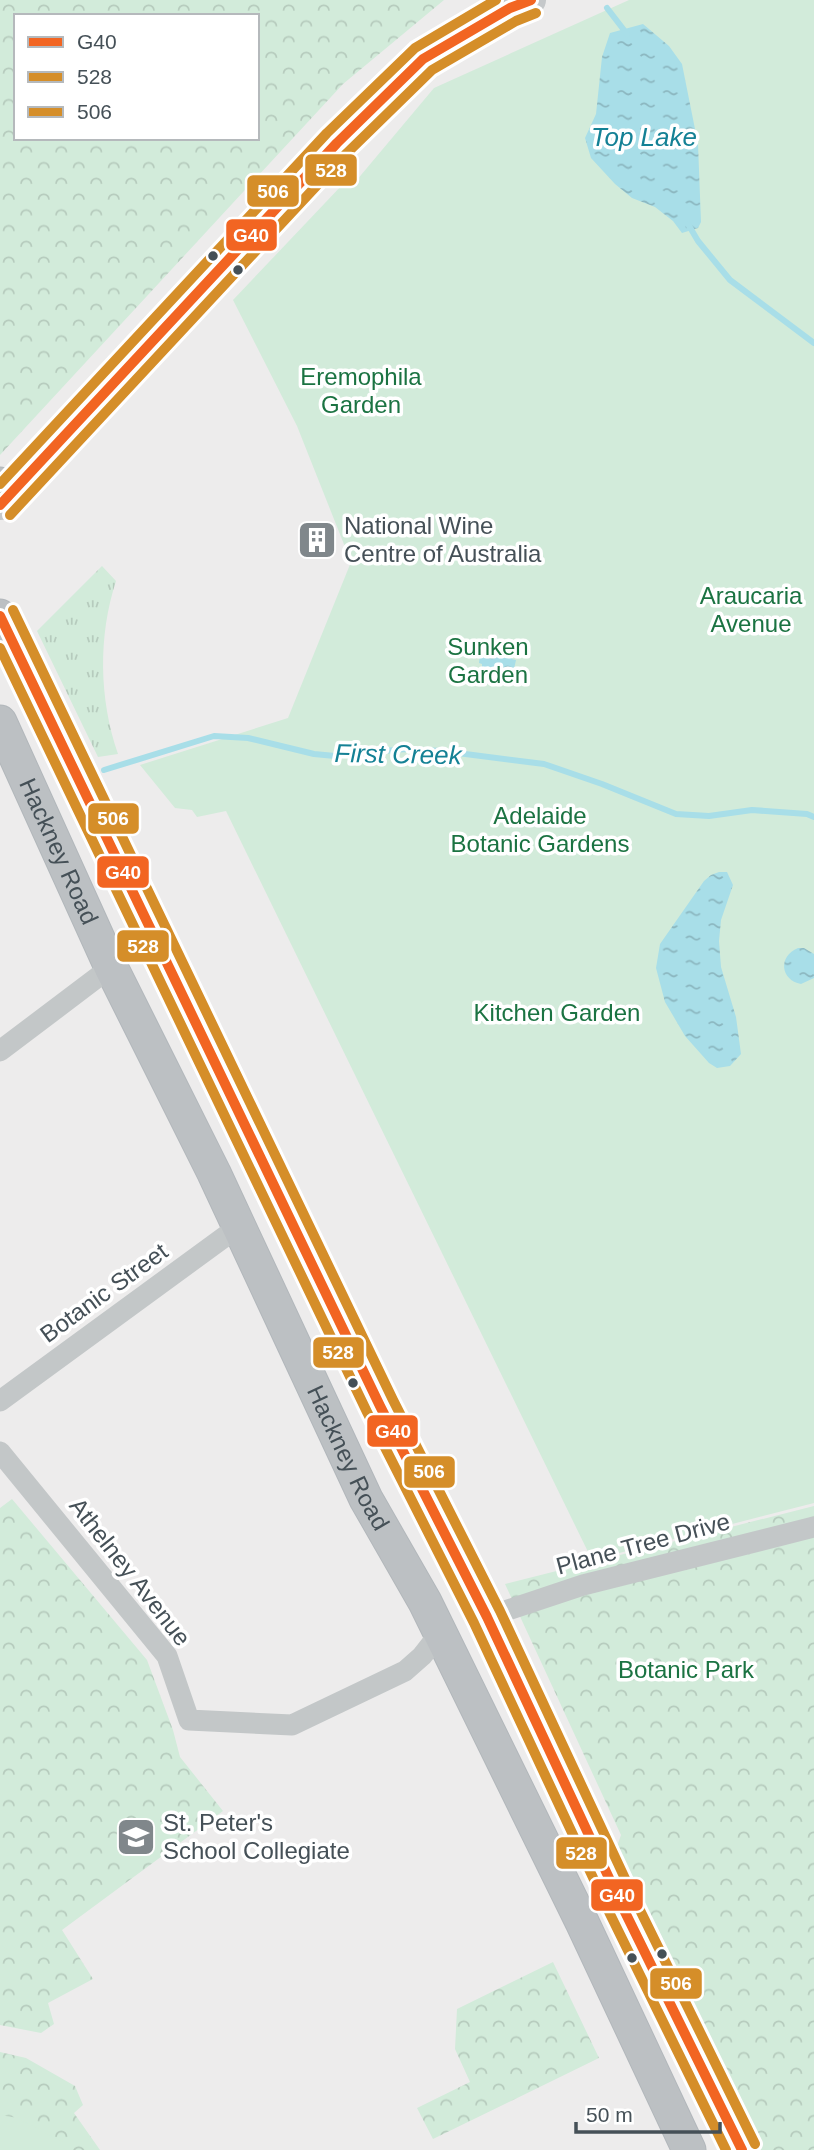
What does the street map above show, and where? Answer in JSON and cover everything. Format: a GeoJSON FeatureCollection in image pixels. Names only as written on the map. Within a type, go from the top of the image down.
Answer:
{"type":"FeatureCollection","features":[{"type":"Feature","properties":{"kind":"highway","name":"Hackney Road"},"geometry":{"type":"LineString","coordinates":[[0,616],[380,1406],[487,1617],[623,1908],[742,2150]]}},
{"type":"Feature","properties":{"kind":"highway","name":"Hackney Road"},"geometry":{"type":"LineString","coordinates":[[0,722],[111,967],[214,1172],[366,1499],[425,1602],[582,1922],[689,2150]]}},
{"type":"Feature","properties":{"kind":"highway"},"geometry":{"type":"LineString","coordinates":[[90,917],[105,871],[116,858]]}},
{"type":"Feature","properties":{"kind":"highway"},"geometry":{"type":"LineString","coordinates":[[487,1617],[473,1629],[473,1638],[577,1861],[582,1891],[582,1922]]}},
{"type":"Feature","properties":{"kind":"main road"},"geometry":{"type":"LineString","coordinates":[[5,493],[337,143],[423,59],[510,8],[531,0]]}},
{"type":"Feature","properties":{"kind":"street"},"geometry":{"type":"LineString","coordinates":[[0,1051],[111,967]]}},
{"type":"Feature","properties":{"kind":"street","name":"Botanic Street"},"geometry":{"type":"LineString","coordinates":[[0,1401],[238,1227]]}},
{"type":"Feature","properties":{"kind":"street","name":"Athelney Avenue"},"geometry":{"type":"LineString","coordinates":[[0,1452],[167,1656],[189,1720],[292,1725],[405,1671],[422,1656],[440,1633]]}},
{"type":"Feature","properties":{"kind":"street","name":"Plane Tree Drive"},"geometry":{"type":"LineString","coordinates":[[487,1617],[583,1585],[814,1527]]}},
{"type":"Feature","properties":{"kind":"street","name":"Athelney Avenue"},"geometry":{"type":"LineString","coordinates":[[405,1671],[439,1666],[458,1670]]}},
{"type":"Feature","properties":{"kind":"green space"},"geometry":{"type":"Polygon","coordinates":[[[0,0],[444,0],[343,84],[0,455],[0,0]]]}},
{"type":"Feature","properties":{"kind":"green space","name":"Adelaide Botanic Gardens"},"geometry":{"type":"Polygon","coordinates":[[[629,0],[814,0],[814,1503],[592,1560],[226,811],[197,817],[192,810],[175,808],[140,765],[288,718],[351,562],[297,426],[233,300],[343,184],[356,181],[434,88],[629,0]]]}},
{"type":"Feature","properties":{"kind":"green space"},"geometry":{"type":"Polygon","coordinates":[[[102,566],[116,581],[106,624],[103,667],[107,712],[118,754],[98,757],[37,631],[102,566]]]}},
{"type":"Feature","properties":{"kind":"green space"},"geometry":{"type":"Polygon","coordinates":[[[12,1499],[147,1660],[180,1757],[223,1811],[62,1930],[93,1979],[48,2003],[54,2024],[41,2033],[0,2025],[0,1508],[12,1499]]]}},
{"type":"Feature","properties":{"kind":"green space","name":"Botanic Park"},"geometry":{"type":"Polygon","coordinates":[[[814,1506],[814,2150],[753,2150],[670,1976],[670,1956],[664,1941],[614,1855],[621,1835],[505,1584],[814,1506]]]}},
{"type":"Feature","properties":{"kind":"green space"},"geometry":{"type":"Polygon","coordinates":[[[553,1962],[599,2058],[433,2139],[417,2108],[470,2082],[455,2049],[457,2009],[553,1962]]]}},
{"type":"Feature","properties":{"kind":"green space"},"geometry":{"type":"Polygon","coordinates":[[[0,2052],[26,2058],[75,2086],[83,2105],[74,2113],[100,2150],[0,2150],[0,2052]]]}},
{"type":"Feature","properties":{"kind":"green space"},"geometry":{"type":"Polygon","coordinates":[[[0,2115],[18,2118],[66,2144],[72,2150],[0,2150],[0,2115]]]}},
{"type":"Feature","properties":{"kind":"water","name":"Top Lake"},"geometry":{"type":"Polygon","coordinates":[[[643,24],[669,46],[682,64],[698,144],[701,222],[698,228],[682,233],[673,221],[655,207],[632,198],[615,184],[591,158],[585,138],[596,114],[602,57],[610,33],[643,24]]]}},
{"type":"Feature","properties":{"kind":"water"},"geometry":{"type":"Polygon","coordinates":[[[485,651],[512,655],[512,659],[516,660],[514,669],[510,669],[510,673],[482,668],[479,663],[480,654],[485,651]]]}},
{"type":"Feature","properties":{"kind":"water"},"geometry":{"type":"Polygon","coordinates":[[[719,872],[727,872],[733,885],[721,920],[719,941],[721,967],[736,1017],[741,1054],[730,1066],[717,1068],[709,1063],[685,1036],[665,1002],[656,968],[660,944],[704,881],[719,872]]]}},
{"type":"Feature","properties":{"kind":"water"},"geometry":{"type":"Polygon","coordinates":[[[798,948],[804,948],[814,954],[814,978],[801,984],[789,978],[784,968],[787,956],[798,948]]]}},
{"type":"Feature","properties":{"kind":"waterway"},"geometry":{"type":"LineString","coordinates":[[607,8],[627,34]]}},
{"type":"Feature","properties":{"kind":"waterway"},"geometry":{"type":"LineString","coordinates":[[688,224],[698,241],[730,280],[814,343]]}},
{"type":"Feature","properties":{"kind":"waterway","name":"First Creek"},"geometry":{"type":"LineString","coordinates":[[104,770],[214,736],[248,738],[314,754],[335,756],[405,749],[544,764],[676,814],[709,816],[752,810],[807,814],[814,817]]}},
{"type":"Feature","properties":{"kind":"transit line","name":"506"},"geometry":{"type":"LineString","coordinates":[[0,484],[327,133],[415,48],[496,0]]}},
{"type":"Feature","properties":{"kind":"transit line","name":"G40"},"geometry":{"type":"LineString","coordinates":[[0,505],[337,143],[423,59],[510,8],[531,0]]}},
{"type":"Feature","properties":{"kind":"transit line","name":"528"},"geometry":{"type":"LineString","coordinates":[[10,515],[347,153],[432,70],[516,21],[536,13]]}},
{"type":"Feature","properties":{"kind":"transit line","name":"506"},"geometry":{"type":"LineString","coordinates":[[13,610],[393,1400],[500,1611],[636,1902],[755,2144]]}},
{"type":"Feature","properties":{"kind":"transit line","name":"G40"},"geometry":{"type":"LineString","coordinates":[[0,616],[380,1406],[487,1617],[623,1908],[742,2150]]}},
{"type":"Feature","properties":{"kind":"transit line","name":"528"},"geometry":{"type":"LineString","coordinates":[[0,648],[367,1412],[474,1623],[610,1914],[726,2150]]}},
{"type":"Feature","properties":{"kind":"place","name":"National Wine Centre of Australia"},"geometry":{"type":"Point","coordinates":[317,540]}},
{"type":"Feature","properties":{"kind":"place","name":"St. Peter's School Collegiate"},"geometry":{"type":"Point","coordinates":[136,1837]}},
{"type":"Feature","properties":{"kind":"park label","name":"Eremophila Garden"},"geometry":{"type":"Point","coordinates":[361,391]}},
{"type":"Feature","properties":{"kind":"park label","name":"Araucaria Avenue"},"geometry":{"type":"Point","coordinates":[751,610]}},
{"type":"Feature","properties":{"kind":"park label","name":"Sunken Garden"},"geometry":{"type":"Point","coordinates":[488,661]}},
{"type":"Feature","properties":{"kind":"park label","name":"Kitchen Garden"},"geometry":{"type":"Point","coordinates":[557,1013]}}]}
